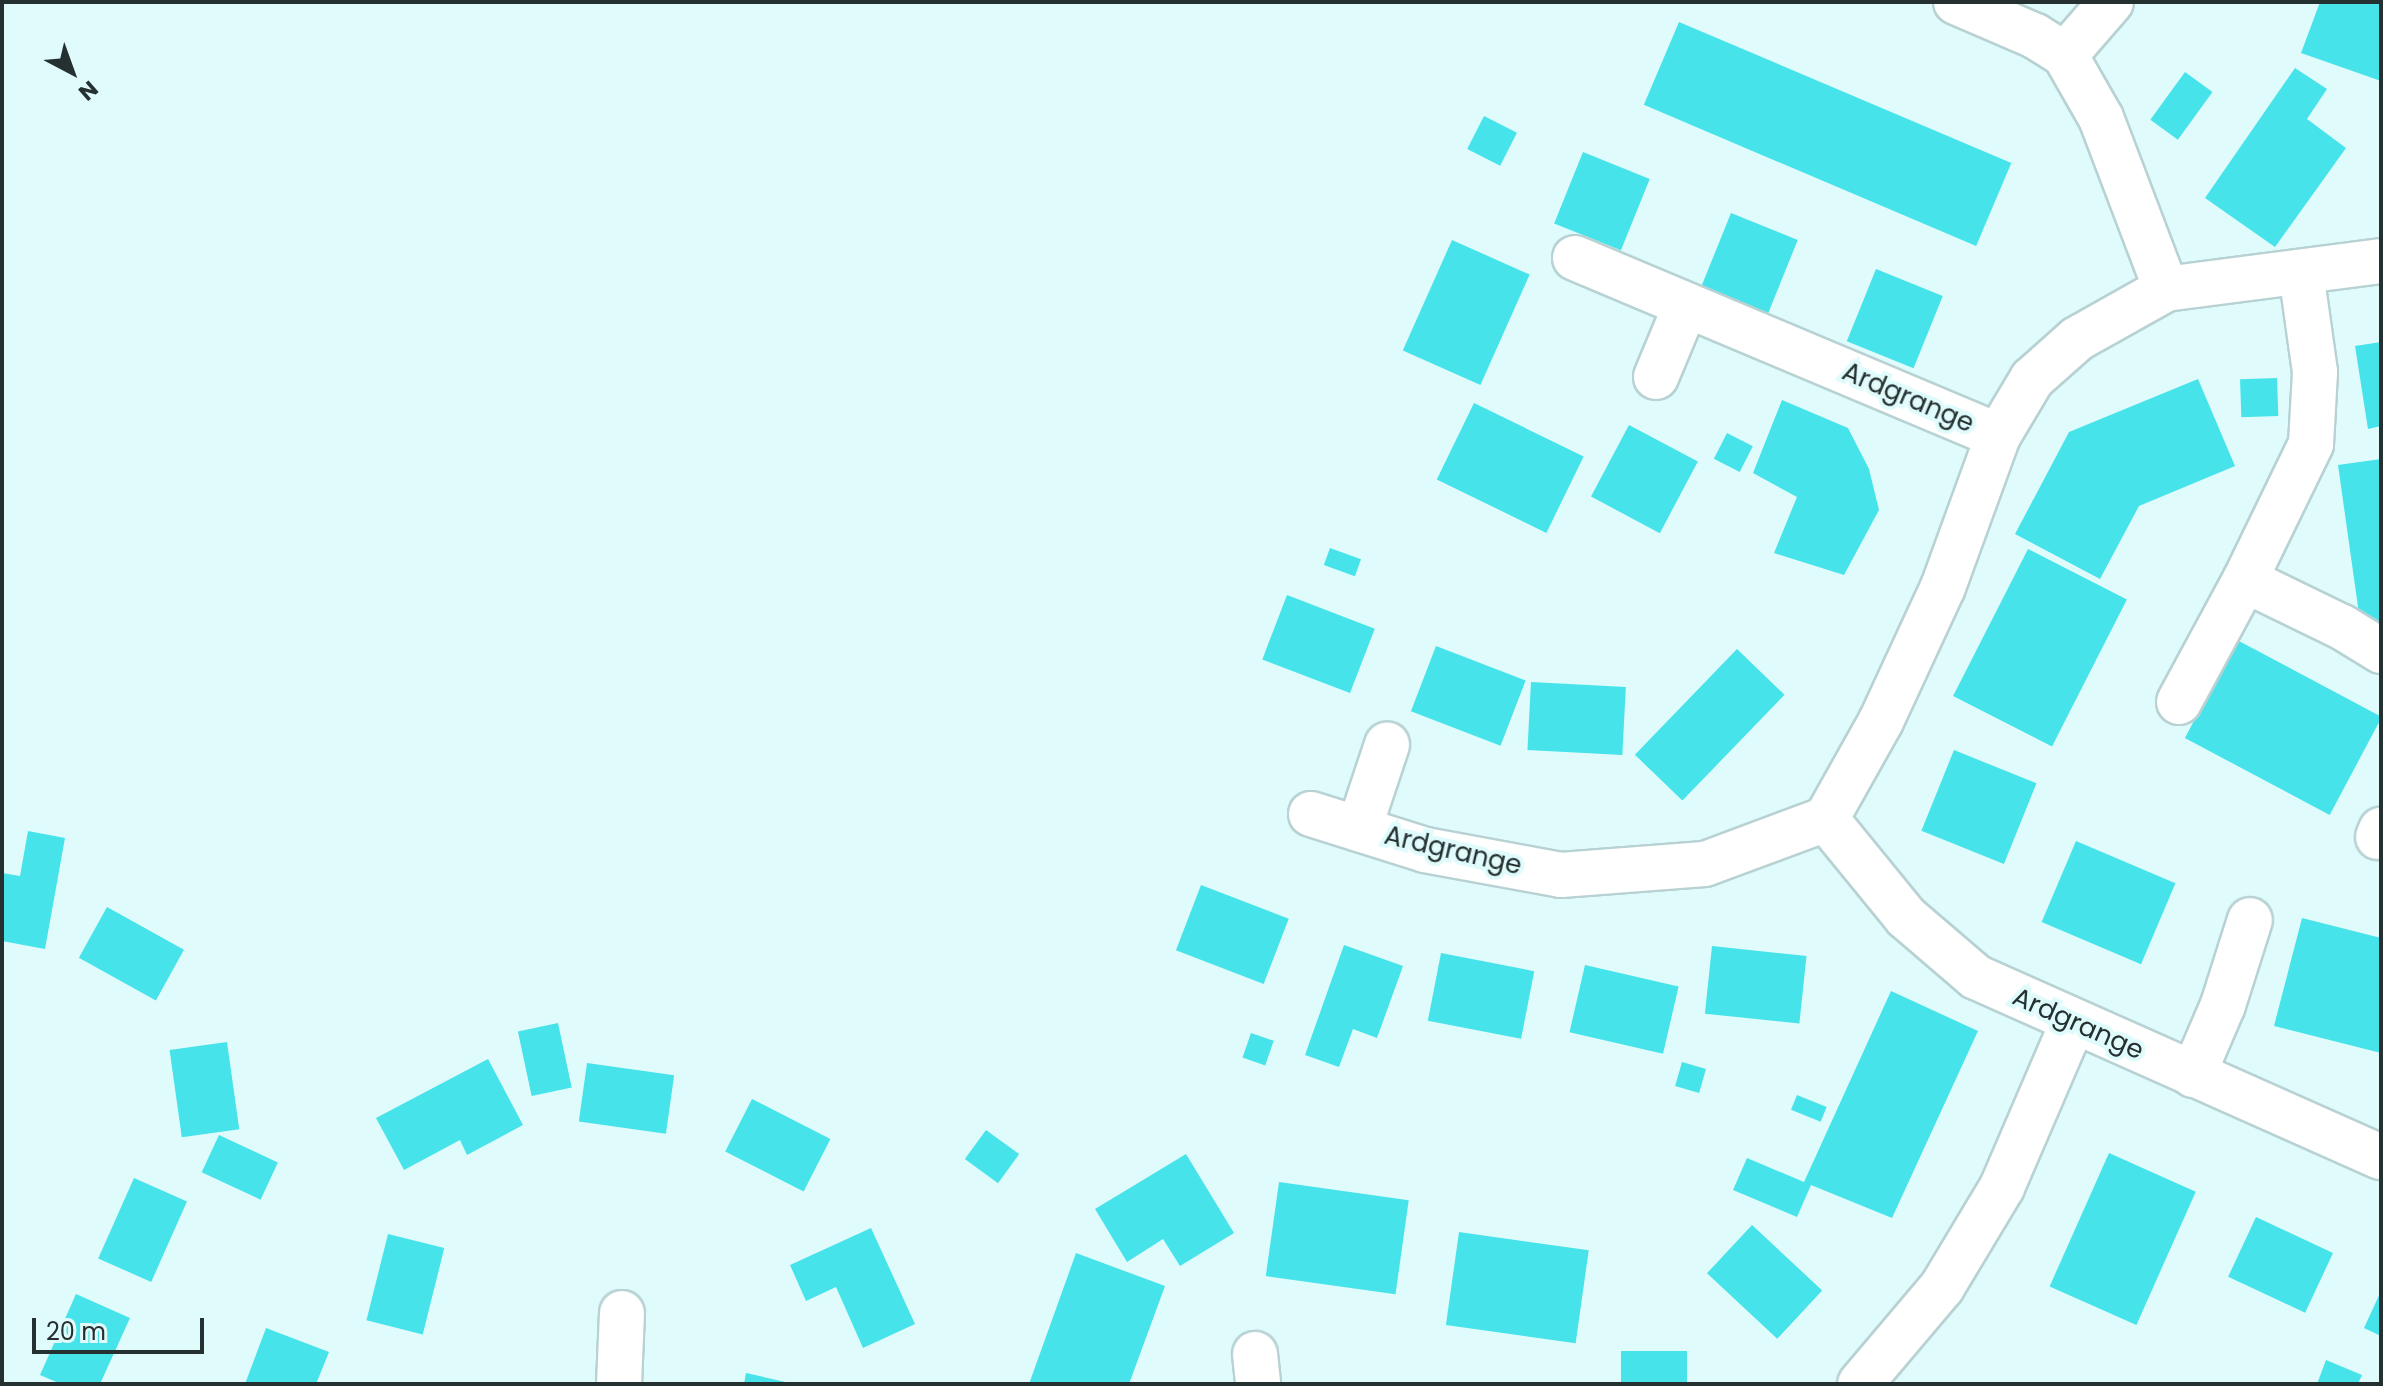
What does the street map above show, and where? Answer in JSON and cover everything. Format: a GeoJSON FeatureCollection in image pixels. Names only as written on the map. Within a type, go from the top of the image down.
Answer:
{"type":"FeatureCollection","features":[{"type":"Feature","properties":{"kind":"street"},"geometry":{"type":"LineString","coordinates":[[1956,2],[2035,36],[2065,55],[2101,118],[2166,289]]}},
{"type":"Feature","properties":{"kind":"street"},"geometry":{"type":"LineString","coordinates":[[2065,55],[2111,2]]}},
{"type":"Feature","properties":{"kind":"street","name":"Ardgrange"},"geometry":{"type":"LineString","coordinates":[[1575,258],[1998,436]]}},
{"type":"Feature","properties":{"kind":"street","name":"Ardgrange"},"geometry":{"type":"LineString","coordinates":[[1311,814],[1425,850],[1561,875],[1705,864],[1826,819],[1881,721],[1943,587],[1998,436],[2032,379],[2077,339],[2166,289],[2381,261]]}},
{"type":"Feature","properties":{"kind":"street"},"geometry":{"type":"LineString","coordinates":[[2179,702],[2245,580],[2311,444],[2315,372],[2301,273]]}},
{"type":"Feature","properties":{"kind":"street"},"geometry":{"type":"LineString","coordinates":[[1656,377],[1686,305]]}},
{"type":"Feature","properties":{"kind":"street"},"geometry":{"type":"LineString","coordinates":[[2245,580],[2342,627],[2381,651]]}},
{"type":"Feature","properties":{"kind":"street","name":"Ardgrange"},"geometry":{"type":"LineString","coordinates":[[1359,829],[1387,745]]}},
{"type":"Feature","properties":{"kind":"street","name":"Ardgrange"},"geometry":{"type":"LineString","coordinates":[[1826,819],[1906,917],[1976,977],[2381,1157]]}},
{"type":"Feature","properties":{"kind":"street"},"geometry":{"type":"LineString","coordinates":[[2193,1075],[2223,1005],[2250,920]]}},
{"type":"Feature","properties":{"kind":"street"},"geometry":{"type":"LineString","coordinates":[[1860,1384],[1942,1287],[2002,1187],[2073,1022]]}},
{"type":"Feature","properties":{"kind":"street"},"geometry":{"type":"LineString","coordinates":[[619,1384],[622,1313]]}},
{"type":"Feature","properties":{"kind":"building"},"geometry":{"type":"Polygon","coordinates":[[[2320,2],[2381,2],[2381,81],[2301,53],[2320,2]]]}},
{"type":"Feature","properties":{"kind":"building"},"geometry":{"type":"Polygon","coordinates":[[[1679,22],[2011,163],[1976,246],[1644,105],[1679,22]]]}},
{"type":"Feature","properties":{"kind":"building"},"geometry":{"type":"Polygon","coordinates":[[[2295,68],[2327,89],[2307,119],[2346,148],[2275,247],[2205,198],[2295,68]]]}},
{"type":"Feature","properties":{"kind":"building"},"geometry":{"type":"Polygon","coordinates":[[[2185,72],[2213,92],[2178,140],[2150,120],[2185,72]]]}},
{"type":"Feature","properties":{"kind":"building"},"geometry":{"type":"Polygon","coordinates":[[[1484,116],[1517,133],[1500,166],[1467,149],[1484,116]]]}},
{"type":"Feature","properties":{"kind":"building"},"geometry":{"type":"Polygon","coordinates":[[[1583,152],[1650,179],[1621,250],[1554,223],[1583,152]]]}},
{"type":"Feature","properties":{"kind":"building"},"geometry":{"type":"Polygon","coordinates":[[[1731,213],[1798,240],[1768,313],[1701,286],[1731,213]]]}},
{"type":"Feature","properties":{"kind":"building"},"geometry":{"type":"Polygon","coordinates":[[[1452,240],[1530,275],[1480,385],[1403,351],[1452,240]]]}},
{"type":"Feature","properties":{"kind":"building"},"geometry":{"type":"Polygon","coordinates":[[[1876,269],[1943,296],[1914,368],[1847,341],[1876,269]]]}},
{"type":"Feature","properties":{"kind":"building"},"geometry":{"type":"Polygon","coordinates":[[[2381,342],[2381,426],[2368,429],[2355,346],[2381,342]]]}},
{"type":"Feature","properties":{"kind":"building"},"geometry":{"type":"Polygon","coordinates":[[[2277,378],[2278,416],[2241,417],[2240,379],[2277,378]]]}},
{"type":"Feature","properties":{"kind":"building"},"geometry":{"type":"Polygon","coordinates":[[[2198,379],[2235,466],[2139,506],[2100,579],[2015,534],[2069,432],[2198,379]]]}},
{"type":"Feature","properties":{"kind":"building"},"geometry":{"type":"Polygon","coordinates":[[[1782,400],[1848,428],[1869,469],[1879,510],[1844,575],[1774,553],[1797,497],[1753,473],[1782,400]]]}},
{"type":"Feature","properties":{"kind":"building"},"geometry":{"type":"Polygon","coordinates":[[[1474,403],[1584,456],[1546,533],[1437,479],[1474,403]]]}},
{"type":"Feature","properties":{"kind":"building"},"geometry":{"type":"Polygon","coordinates":[[[1629,425],[1698,462],[1660,533],[1591,497],[1629,425]]]}},
{"type":"Feature","properties":{"kind":"building"},"geometry":{"type":"Polygon","coordinates":[[[1727,433],[1753,446],[1740,472],[1714,459],[1727,433]]]}},
{"type":"Feature","properties":{"kind":"building"},"geometry":{"type":"Polygon","coordinates":[[[2381,459],[2381,625],[2361,628],[2338,465],[2381,459]]]}},
{"type":"Feature","properties":{"kind":"building"},"geometry":{"type":"Polygon","coordinates":[[[1330,548],[1361,559],[1355,576],[1324,565],[1330,548]]]}},
{"type":"Feature","properties":{"kind":"building"},"geometry":{"type":"Polygon","coordinates":[[[2028,549],[2127,599],[2052,746],[1953,696],[2028,549]]]}},
{"type":"Feature","properties":{"kind":"building"},"geometry":{"type":"Polygon","coordinates":[[[1287,595],[1375,629],[1350,693],[1262,659],[1287,595]]]}},
{"type":"Feature","properties":{"kind":"building"},"geometry":{"type":"Polygon","coordinates":[[[2237,640],[2381,717],[2330,815],[2185,738],[2237,640]]]}},
{"type":"Feature","properties":{"kind":"building"},"geometry":{"type":"Polygon","coordinates":[[[1436,646],[1526,680],[1501,746],[1411,711],[1436,646]]]}},
{"type":"Feature","properties":{"kind":"building"},"geometry":{"type":"Polygon","coordinates":[[[1737,649],[1784,695],[1682,801],[1635,755],[1737,649]]]}},
{"type":"Feature","properties":{"kind":"building"},"geometry":{"type":"Polygon","coordinates":[[[1531,682],[1626,687],[1622,755],[1527,750],[1531,682]]]}},
{"type":"Feature","properties":{"kind":"building"},"geometry":{"type":"Polygon","coordinates":[[[1954,750],[2037,783],[2004,864],[1921,831],[1954,750]]]}},
{"type":"Feature","properties":{"kind":"building"},"geometry":{"type":"Polygon","coordinates":[[[28,831],[65,838],[45,949],[2,941],[2,873],[20,876],[28,831]]]}},
{"type":"Feature","properties":{"kind":"building"},"geometry":{"type":"Polygon","coordinates":[[[2076,841],[2175,883],[2141,964],[2042,922],[2076,841]]]}},
{"type":"Feature","properties":{"kind":"building"},"geometry":{"type":"Polygon","coordinates":[[[1201,885],[1289,919],[1264,984],[1176,950],[1201,885]]]}},
{"type":"Feature","properties":{"kind":"building"},"geometry":{"type":"Polygon","coordinates":[[[107,907],[184,950],[156,1000],[79,958],[107,907]]]}},
{"type":"Feature","properties":{"kind":"building"},"geometry":{"type":"Polygon","coordinates":[[[2302,918],[2381,938],[2381,1053],[2274,1026],[2302,918]]]}},
{"type":"Feature","properties":{"kind":"building"},"geometry":{"type":"Polygon","coordinates":[[[1344,945],[1403,966],[1377,1038],[1353,1029],[1339,1067],[1305,1055],[1344,945]]]}},
{"type":"Feature","properties":{"kind":"building"},"geometry":{"type":"Polygon","coordinates":[[[1712,946],[1806,956],[1799,1024],[1705,1014],[1712,946]]]}},
{"type":"Feature","properties":{"kind":"building"},"geometry":{"type":"Polygon","coordinates":[[[1441,953],[1534,971],[1521,1039],[1428,1021],[1441,953]]]}},
{"type":"Feature","properties":{"kind":"building"},"geometry":{"type":"Polygon","coordinates":[[[1585,965],[1679,987],[1663,1054],[1569,1032],[1585,965]]]}},
{"type":"Feature","properties":{"kind":"building"},"geometry":{"type":"Polygon","coordinates":[[[1891,991],[1978,1031],[1892,1218],[1811,1185],[1797,1217],[1733,1190],[1747,1158],[1804,1182],[1891,991]]]}},
{"type":"Feature","properties":{"kind":"building"},"geometry":{"type":"Polygon","coordinates":[[[558,1023],[572,1088],[532,1096],[518,1032],[558,1023]]]}},
{"type":"Feature","properties":{"kind":"building"},"geometry":{"type":"Polygon","coordinates":[[[1251,1033],[1274,1041],[1265,1065],[1243,1058],[1251,1033]]]}},
{"type":"Feature","properties":{"kind":"building"},"geometry":{"type":"Polygon","coordinates":[[[227,1042],[239,1129],[182,1137],[170,1050],[227,1042]]]}},
{"type":"Feature","properties":{"kind":"building"},"geometry":{"type":"Polygon","coordinates":[[[488,1059],[523,1125],[467,1155],[460,1140],[404,1170],[376,1118],[488,1059]]]}},
{"type":"Feature","properties":{"kind":"building"},"geometry":{"type":"Polygon","coordinates":[[[1682,1062],[1706,1069],[1699,1093],[1675,1086],[1682,1062]]]}},
{"type":"Feature","properties":{"kind":"building"},"geometry":{"type":"Polygon","coordinates":[[[587,1063],[674,1075],[666,1134],[579,1121],[587,1063]]]}},
{"type":"Feature","properties":{"kind":"building"},"geometry":{"type":"Polygon","coordinates":[[[1797,1095],[1827,1107],[1821,1122],[1791,1110],[1797,1095]]]}},
{"type":"Feature","properties":{"kind":"building"},"geometry":{"type":"Polygon","coordinates":[[[752,1099],[830,1139],[804,1192],[725,1152],[752,1099]]]}},
{"type":"Feature","properties":{"kind":"building"},"geometry":{"type":"Polygon","coordinates":[[[986,1130],[1019,1154],[998,1183],[965,1159],[986,1130]]]}},
{"type":"Feature","properties":{"kind":"building"},"geometry":{"type":"Polygon","coordinates":[[[219,1135],[278,1162],[261,1200],[202,1172],[219,1135]]]}},
{"type":"Feature","properties":{"kind":"building"},"geometry":{"type":"Polygon","coordinates":[[[2109,1153],[2196,1192],[2136,1325],[2050,1286],[2109,1153]]]}},
{"type":"Feature","properties":{"kind":"building"},"geometry":{"type":"Polygon","coordinates":[[[1186,1154],[1234,1233],[1180,1266],[1163,1239],[1127,1262],[1095,1209],[1186,1154]]]}},
{"type":"Feature","properties":{"kind":"building"},"geometry":{"type":"Polygon","coordinates":[[[134,1178],[187,1202],[151,1282],[98,1258],[134,1178]]]}},
{"type":"Feature","properties":{"kind":"building"},"geometry":{"type":"Polygon","coordinates":[[[1279,1182],[1409,1200],[1396,1294],[1266,1276],[1279,1182]]]}},
{"type":"Feature","properties":{"kind":"building"},"geometry":{"type":"Polygon","coordinates":[[[2256,1217],[2333,1253],[2305,1313],[2228,1277],[2256,1217]]]}},
{"type":"Feature","properties":{"kind":"building"},"geometry":{"type":"Polygon","coordinates":[[[1752,1225],[1822,1290],[1777,1339],[1707,1273],[1752,1225]]]}},
{"type":"Feature","properties":{"kind":"building"},"geometry":{"type":"Polygon","coordinates":[[[871,1228],[915,1324],[863,1348],[836,1287],[806,1301],[790,1265],[871,1228]]]}},
{"type":"Feature","properties":{"kind":"building"},"geometry":{"type":"Polygon","coordinates":[[[1459,1232],[1589,1250],[1576,1343],[1446,1325],[1459,1232]]]}},
{"type":"Feature","properties":{"kind":"building"},"geometry":{"type":"Polygon","coordinates":[[[388,1234],[444,1248],[423,1334],[366,1320],[388,1234]]]}},
{"type":"Feature","properties":{"kind":"building"},"geometry":{"type":"Polygon","coordinates":[[[1076,1253],[1165,1286],[1129,1384],[1029,1384],[1076,1253]]]}},
{"type":"Feature","properties":{"kind":"building"},"geometry":{"type":"Polygon","coordinates":[[[2381,1291],[2381,1336],[2364,1328],[2381,1291]]]}},
{"type":"Feature","properties":{"kind":"building"},"geometry":{"type":"Polygon","coordinates":[[[76,1294],[130,1318],[100,1384],[61,1384],[40,1375],[76,1294]]]}},
{"type":"Feature","properties":{"kind":"building"},"geometry":{"type":"Polygon","coordinates":[[[266,1328],[329,1352],[316,1384],[245,1384],[266,1328]]]}},
{"type":"Feature","properties":{"kind":"building"},"geometry":{"type":"Polygon","coordinates":[[[1621,1351],[1687,1351],[1687,1384],[1621,1384],[1621,1351]]]}},
{"type":"Feature","properties":{"kind":"building"},"geometry":{"type":"Polygon","coordinates":[[[2326,1360],[2362,1375],[2358,1384],[2317,1384],[2326,1360]]]}},
{"type":"Feature","properties":{"kind":"building"},"geometry":{"type":"Polygon","coordinates":[[[746,1373],[790,1383],[744,1384],[746,1373]]]}}]}
